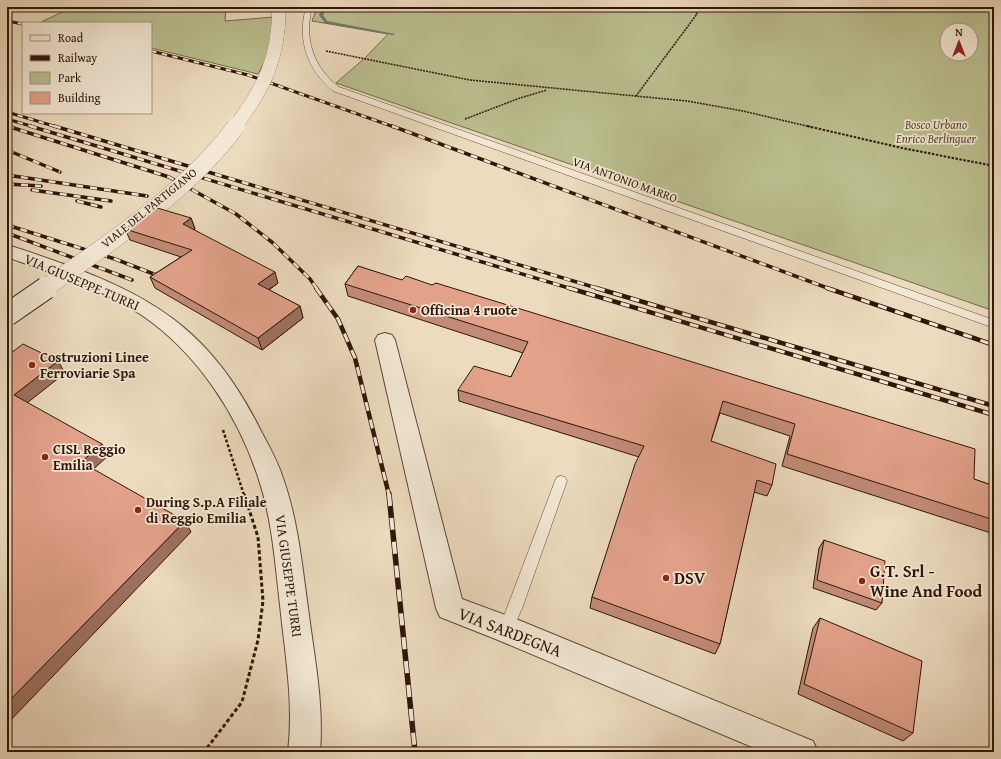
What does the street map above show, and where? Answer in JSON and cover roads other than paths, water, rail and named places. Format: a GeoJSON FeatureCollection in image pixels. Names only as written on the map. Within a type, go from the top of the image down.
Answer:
{"type":"FeatureCollection","features":[{"type":"Feature","properties":{"kind":"street","name":"VIALE DEL PARTIGIANO"},"geometry":{"type":"LineString","coordinates":[[7,314],[91,255],[148,211],[192,173],[225,139],[244,117],[267,76],[276,52],[279,29],[278,7]]}},
{"type":"Feature","properties":{"kind":"street","name":"VIA GIUSEPPE TURRI"},"geometry":{"type":"LineString","coordinates":[[7,250],[128,298],[161,318],[195,349],[211,367],[247,424],[270,476],[278,504],[289,562],[305,705],[304,752]]}},
{"type":"Feature","properties":{"kind":"street","name":"VIA SARDEGNA"},"geometry":{"type":"LineString","coordinates":[[385,340],[450,608],[506,629],[802,752]]}},
{"type":"Feature","properties":{"kind":"lane","name":"VIA ANTONIO MARRO"},"geometry":{"type":"LineString","coordinates":[[309,7],[304,19],[305,36],[310,60],[324,81],[336,89],[994,324]]}},
{"type":"Feature","properties":{"kind":"lane"},"geometry":{"type":"LineString","coordinates":[[506,629],[516,606],[561,481]]}},
{"type":"Feature","properties":{"kind":"waterway"},"geometry":{"type":"LineString","coordinates":[[325,7],[321,15],[326,22],[393,34]]}},
{"type":"Feature","properties":{"kind":"railway"},"geometry":{"type":"LineString","coordinates":[[7,21],[22,24]]}},
{"type":"Feature","properties":{"kind":"railway"},"geometry":{"type":"LineString","coordinates":[[152,51],[248,75],[394,127]]}},
{"type":"Feature","properties":{"kind":"railway"},"geometry":{"type":"LineString","coordinates":[[7,112],[57,127]]}},
{"type":"Feature","properties":{"kind":"railway"},"geometry":{"type":"LineString","coordinates":[[7,119],[34,127]]}},
{"type":"Feature","properties":{"kind":"railway"},"geometry":{"type":"LineString","coordinates":[[10,127],[7,126],[169,177],[236,214],[273,243],[310,279],[317,289]]}},
{"type":"Feature","properties":{"kind":"railway"},"geometry":{"type":"LineString","coordinates":[[30,126],[572,289]]}},
{"type":"Feature","properties":{"kind":"railway"},"geometry":{"type":"LineString","coordinates":[[54,126],[600,289]]}},
{"type":"Feature","properties":{"kind":"railway"},"geometry":{"type":"LineString","coordinates":[[392,126],[830,289]]}},
{"type":"Feature","properties":{"kind":"railway"},"geometry":{"type":"LineString","coordinates":[[7,150],[60,172]]}},
{"type":"Feature","properties":{"kind":"railway"},"geometry":{"type":"LineString","coordinates":[[7,175],[147,196]]}},
{"type":"Feature","properties":{"kind":"railway"},"geometry":{"type":"LineString","coordinates":[[7,184],[41,186]]}},
{"type":"Feature","properties":{"kind":"railway"},"geometry":{"type":"LineString","coordinates":[[32,190],[111,201]]}},
{"type":"Feature","properties":{"kind":"railway"},"geometry":{"type":"LineString","coordinates":[[77,201],[101,207]]}},
{"type":"Feature","properties":{"kind":"railway"},"geometry":{"type":"LineString","coordinates":[[7,225],[115,259],[164,278]]}},
{"type":"Feature","properties":{"kind":"railway"},"geometry":{"type":"LineString","coordinates":[[7,233],[132,280]]}},
{"type":"Feature","properties":{"kind":"railway"},"geometry":{"type":"LineString","coordinates":[[316,288],[338,319],[355,358],[389,495]]}},
{"type":"Feature","properties":{"kind":"railway"},"geometry":{"type":"LineString","coordinates":[[569,288],[994,415]]}},
{"type":"Feature","properties":{"kind":"railway"},"geometry":{"type":"LineString","coordinates":[[596,288],[994,406]]}},
{"type":"Feature","properties":{"kind":"railway"},"geometry":{"type":"LineString","coordinates":[[827,288],[994,345]]}},
{"type":"Feature","properties":{"kind":"railway"},"geometry":{"type":"LineString","coordinates":[[389,494],[415,752]]}},
{"type":"Feature","properties":{"kind":"place","name":"Officina 4 ruote"},"geometry":{"type":"Point","coordinates":[413,310]}},
{"type":"Feature","properties":{"kind":"place","name":"Costruzioni Linee Ferroviarie Spa"},"geometry":{"type":"Point","coordinates":[32,365]}},
{"type":"Feature","properties":{"kind":"place","name":"CISL Reggio Emilia"},"geometry":{"type":"Point","coordinates":[45,457]}},
{"type":"Feature","properties":{"kind":"place","name":"During S.p.A Filiale di Reggio Emilia"},"geometry":{"type":"Point","coordinates":[138,510]}},
{"type":"Feature","properties":{"kind":"place","name":"DSV"},"geometry":{"type":"Point","coordinates":[666,578]}},
{"type":"Feature","properties":{"kind":"place","name":"G.T. Srl - Wine And Food"},"geometry":{"type":"Point","coordinates":[862,581]}},
{"type":"Feature","properties":{"kind":"park label","name":"Bosco Urbano Enrico Berlinguer"},"geometry":{"type":"Point","coordinates":[936,132]}}]}
